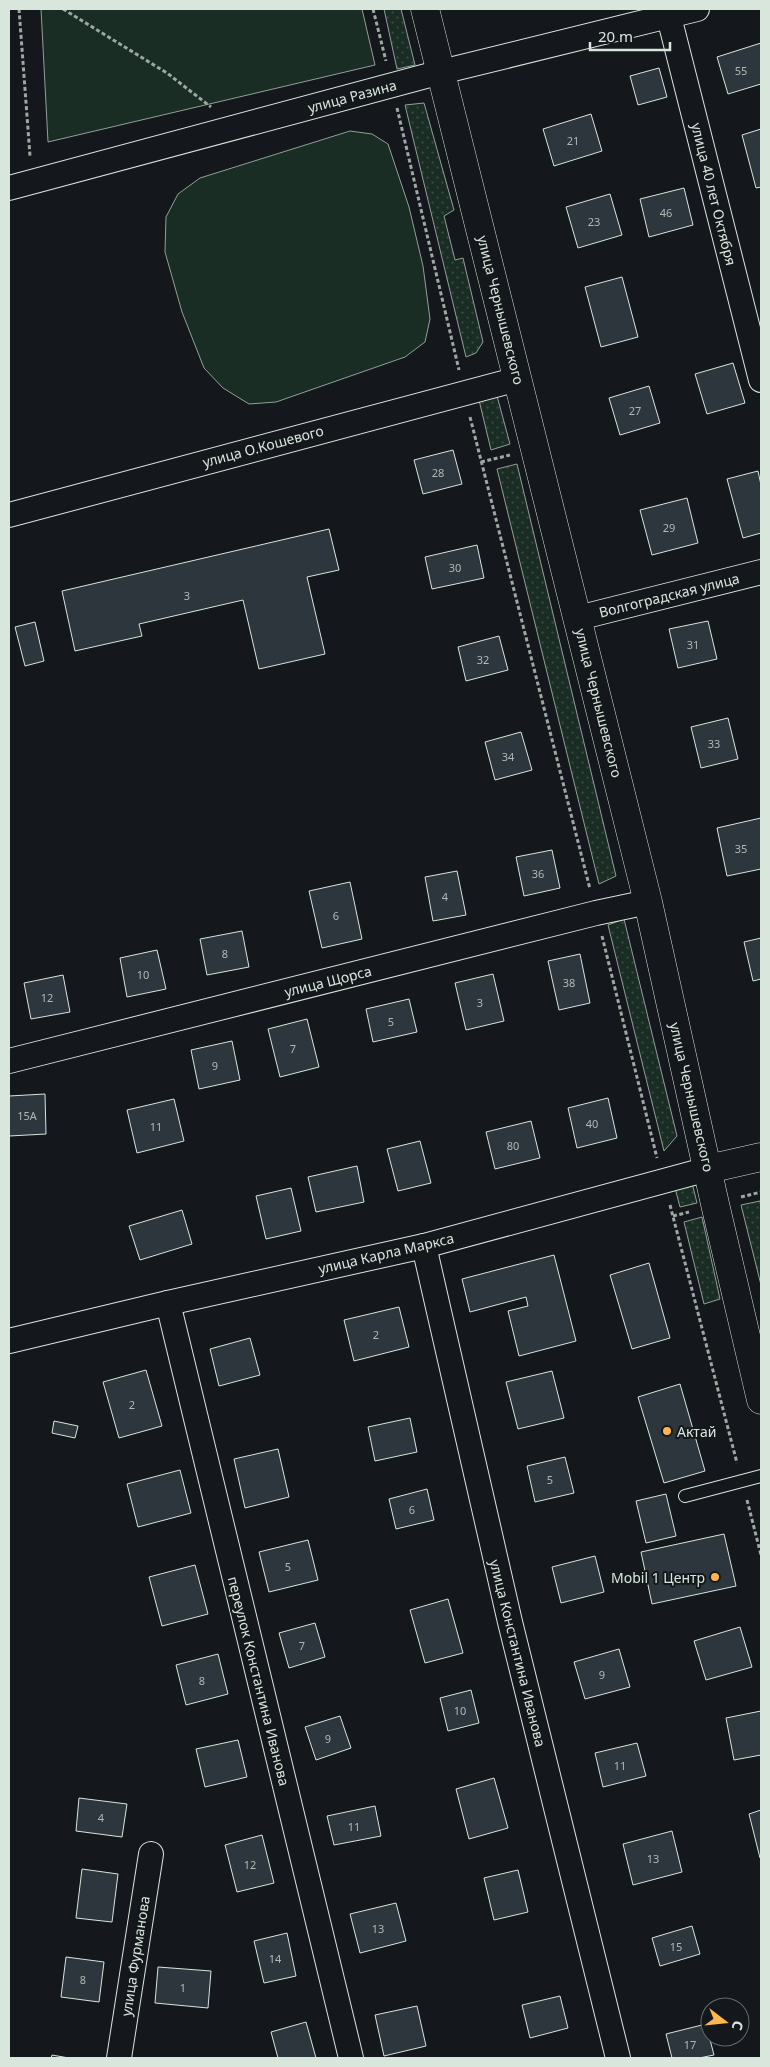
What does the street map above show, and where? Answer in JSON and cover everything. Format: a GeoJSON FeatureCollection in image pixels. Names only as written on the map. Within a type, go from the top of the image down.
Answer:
{"type":"FeatureCollection","features":[{"type":"Feature","properties":{"kind":"street","name":"улица Чернышевского"},"geometry":{"type":"LineString","coordinates":[[425,9],[648,902],[761,1398]]}},
{"type":"Feature","properties":{"kind":"street","name":"улица Разина"},"geometry":{"type":"LineString","coordinates":[[9,188],[668,12],[697,9]]}},
{"type":"Feature","properties":{"kind":"street","name":"улица 40 лет Октября"},"geometry":{"type":"LineString","coordinates":[[668,12],[761,380]]}},
{"type":"Feature","properties":{"kind":"street","name":"улица О.Кошевого"},"geometry":{"type":"LineString","coordinates":[[9,515],[518,379]]}},
{"type":"Feature","properties":{"kind":"street","name":"Волгоградская улица"},"geometry":{"type":"LineString","coordinates":[[578,618],[761,572]]}},
{"type":"Feature","properties":{"kind":"street","name":"улица Щорса"},"geometry":{"type":"LineString","coordinates":[[9,1061],[596,913],[648,902]]}},
{"type":"Feature","properties":{"kind":"street","name":"улица Карла Маркса"},"geometry":{"type":"LineString","coordinates":[[9,1341],[168,1303],[424,1246],[708,1169],[761,1157]]}},
{"type":"Feature","properties":{"kind":"street","name":"улица Константина Иванова"},"geometry":{"type":"LineString","coordinates":[[424,1246],[510,1622],[618,2058]]}},
{"type":"Feature","properties":{"kind":"street","name":"переулок Константина Иванова"},"geometry":{"type":"LineString","coordinates":[[168,1303],[351,2058]]}},
{"type":"Feature","properties":{"kind":"street","name":"улица Фурманова"},"geometry":{"type":"LineString","coordinates":[[119,2058],[151,1854]]}},
{"type":"Feature","properties":{"kind":"lane"},"geometry":{"type":"LineString","coordinates":[[685,1496],[761,1476]]}},
{"type":"Feature","properties":{"kind":"path"},"geometry":{"type":"LineString","coordinates":[[18,9],[32,182]]}},
{"type":"Feature","properties":{"kind":"path"},"geometry":{"type":"LineString","coordinates":[[63,9],[167,73],[237,127]]}},
{"type":"Feature","properties":{"kind":"path"},"geometry":{"type":"LineString","coordinates":[[373,9],[464,393],[663,1181],[761,1555]]}},
{"type":"Feature","properties":{"kind":"path"},"geometry":{"type":"LineString","coordinates":[[482,462],[510,455]]}},
{"type":"Feature","properties":{"kind":"green space"},"geometry":{"type":"Polygon","coordinates":[[[41,9],[362,9],[375,65],[48,142],[41,9]]]}},
{"type":"Feature","properties":{"kind":"green space"},"geometry":{"type":"Polygon","coordinates":[[[384,9],[401,9],[415,65],[397,69],[384,9]]]}},
{"type":"Feature","properties":{"kind":"green space"},"geometry":{"type":"Polygon","coordinates":[[[424,103],[454,210],[444,216],[455,260],[463,258],[483,342],[476,353],[466,357],[405,105],[424,103]]]}},
{"type":"Feature","properties":{"kind":"green space"},"geometry":{"type":"Polygon","coordinates":[[[350,131],[372,134],[388,144],[409,207],[423,266],[430,319],[425,342],[405,357],[276,402],[249,404],[223,388],[204,368],[182,312],[165,252],[166,217],[178,194],[200,178],[350,131]]]}},
{"type":"Feature","properties":{"kind":"green space"},"geometry":{"type":"Polygon","coordinates":[[[497,396],[510,444],[491,450],[479,400],[497,396]]]}},
{"type":"Feature","properties":{"kind":"green space"},"geometry":{"type":"Polygon","coordinates":[[[517,464],[616,876],[599,884],[497,469],[517,464]]]}},
{"type":"Feature","properties":{"kind":"green space"},"geometry":{"type":"Polygon","coordinates":[[[624,919],[677,1136],[664,1151],[608,925],[624,919]]]}},
{"type":"Feature","properties":{"kind":"green space"},"geometry":{"type":"Polygon","coordinates":[[[691,1179],[697,1203],[680,1207],[674,1184],[691,1179]]]}},
{"type":"Feature","properties":{"kind":"green space"},"geometry":{"type":"Polygon","coordinates":[[[760,1201],[761,1208],[761,1285],[741,1205],[760,1201]]]}},
{"type":"Feature","properties":{"kind":"green space"},"geometry":{"type":"Polygon","coordinates":[[[702,1217],[720,1299],[704,1304],[684,1222],[702,1217]]]}},
{"type":"Feature","properties":{"kind":"building"},"geometry":{"type":"Polygon","coordinates":[[[761,43],[761,84],[728,94],[717,57],[761,43]]]}},
{"type":"Feature","properties":{"kind":"building"},"geometry":{"type":"Polygon","coordinates":[[[659,68],[667,97],[638,105],[630,76],[659,68]]]}},
{"type":"Feature","properties":{"kind":"building"},"geometry":{"type":"Polygon","coordinates":[[[591,114],[602,151],[554,166],[543,129],[591,114]]]}},
{"type":"Feature","properties":{"kind":"building"},"geometry":{"type":"Polygon","coordinates":[[[761,129],[761,187],[756,188],[742,135],[761,129]]]}},
{"type":"Feature","properties":{"kind":"building"},"geometry":{"type":"Polygon","coordinates":[[[684,188],[693,225],[649,237],[640,199],[684,188]]]}},
{"type":"Feature","properties":{"kind":"building"},"geometry":{"type":"Polygon","coordinates":[[[610,194],[622,235],[578,248],[566,207],[610,194]]]}},
{"type":"Feature","properties":{"kind":"building"},"geometry":{"type":"Polygon","coordinates":[[[622,277],[638,337],[601,347],[585,287],[622,277]]]}},
{"type":"Feature","properties":{"kind":"building"},"geometry":{"type":"Polygon","coordinates":[[[733,363],[745,403],[707,414],[695,374],[733,363]]]}},
{"type":"Feature","properties":{"kind":"building"},"geometry":{"type":"Polygon","coordinates":[[[649,386],[660,423],[620,435],[609,398],[649,386]]]}},
{"type":"Feature","properties":{"kind":"building"},"geometry":{"type":"Polygon","coordinates":[[[453,450],[462,484],[423,494],[414,460],[453,450]]]}},
{"type":"Feature","properties":{"kind":"building"},"geometry":{"type":"Polygon","coordinates":[[[758,471],[761,485],[761,533],[743,538],[727,479],[758,471]]]}},
{"type":"Feature","properties":{"kind":"building"},"geometry":{"type":"Polygon","coordinates":[[[687,498],[698,543],[652,555],[640,510],[687,498]]]}},
{"type":"Feature","properties":{"kind":"building"},"geometry":{"type":"Polygon","coordinates":[[[329,529],[339,570],[307,577],[325,654],[259,669],[243,600],[139,624],[142,636],[75,651],[62,591],[329,529]]]}},
{"type":"Feature","properties":{"kind":"building"},"geometry":{"type":"Polygon","coordinates":[[[477,545],[484,578],[432,589],[425,557],[477,545]]]}},
{"type":"Feature","properties":{"kind":"building"},"geometry":{"type":"Polygon","coordinates":[[[708,621],[717,659],[678,668],[669,629],[708,621]]]}},
{"type":"Feature","properties":{"kind":"building"},"geometry":{"type":"Polygon","coordinates":[[[35,622],[44,661],[25,666],[15,627],[35,622]]]}},
{"type":"Feature","properties":{"kind":"building"},"geometry":{"type":"Polygon","coordinates":[[[499,636],[508,670],[466,681],[458,647],[499,636]]]}},
{"type":"Feature","properties":{"kind":"building"},"geometry":{"type":"Polygon","coordinates":[[[728,718],[738,759],[701,768],[691,727],[728,718]]]}},
{"type":"Feature","properties":{"kind":"building"},"geometry":{"type":"Polygon","coordinates":[[[521,732],[532,770],[495,780],[485,742],[521,732]]]}},
{"type":"Feature","properties":{"kind":"building"},"geometry":{"type":"Polygon","coordinates":[[[761,818],[761,869],[727,876],[717,828],[761,818]]]}},
{"type":"Feature","properties":{"kind":"building"},"geometry":{"type":"Polygon","coordinates":[[[552,850],[560,888],[524,896],[516,857],[552,850]]]}},
{"type":"Feature","properties":{"kind":"building"},"geometry":{"type":"Polygon","coordinates":[[[457,871],[466,915],[433,921],[425,877],[457,871]]]}},
{"type":"Feature","properties":{"kind":"building"},"geometry":{"type":"Polygon","coordinates":[[[350,882],[362,939],[322,948],[309,891],[350,882]]]}},
{"type":"Feature","properties":{"kind":"building"},"geometry":{"type":"Polygon","coordinates":[[[242,931],[249,967],[207,975],[200,939],[242,931]]]}},
{"type":"Feature","properties":{"kind":"building"},"geometry":{"type":"Polygon","coordinates":[[[761,938],[761,979],[753,981],[744,942],[761,938]]]}},
{"type":"Feature","properties":{"kind":"building"},"geometry":{"type":"Polygon","coordinates":[[[157,950],[166,989],[127,997],[120,958],[157,950]]]}},
{"type":"Feature","properties":{"kind":"building"},"geometry":{"type":"Polygon","coordinates":[[[580,954],[590,1003],[559,1010],[548,961],[580,954]]]}},
{"type":"Feature","properties":{"kind":"building"},"geometry":{"type":"Polygon","coordinates":[[[493,974],[504,1021],[466,1030],[455,983],[493,974]]]}},
{"type":"Feature","properties":{"kind":"building"},"geometry":{"type":"Polygon","coordinates":[[[63,975],[70,1012],[31,1019],[24,983],[63,975]]]}},
{"type":"Feature","properties":{"kind":"building"},"geometry":{"type":"Polygon","coordinates":[[[409,999],[417,1032],[373,1042],[366,1009],[409,999]]]}},
{"type":"Feature","properties":{"kind":"building"},"geometry":{"type":"Polygon","coordinates":[[[307,1019],[319,1067],[280,1077],[268,1029],[307,1019]]]}},
{"type":"Feature","properties":{"kind":"building"},"geometry":{"type":"Polygon","coordinates":[[[232,1041],[240,1080],[199,1089],[191,1050],[232,1041]]]}},
{"type":"Feature","properties":{"kind":"building"},"geometry":{"type":"Polygon","coordinates":[[[45,1094],[46,1134],[9,1136],[9,1096],[45,1094]]]}},
{"type":"Feature","properties":{"kind":"building"},"geometry":{"type":"Polygon","coordinates":[[[608,1098],[617,1138],[577,1148],[568,1108],[608,1098]]]}},
{"type":"Feature","properties":{"kind":"building"},"geometry":{"type":"Polygon","coordinates":[[[174,1099],[184,1141],[137,1153],[127,1110],[174,1099]]]}},
{"type":"Feature","properties":{"kind":"building"},"geometry":{"type":"Polygon","coordinates":[[[531,1121],[540,1158],[495,1169],[486,1132],[531,1121]]]}},
{"type":"Feature","properties":{"kind":"building"},"geometry":{"type":"Polygon","coordinates":[[[420,1141],[431,1183],[398,1191],[387,1149],[420,1141]]]}},
{"type":"Feature","properties":{"kind":"building"},"geometry":{"type":"Polygon","coordinates":[[[357,1166],[364,1202],[316,1212],[308,1177],[357,1166]]]}},
{"type":"Feature","properties":{"kind":"building"},"geometry":{"type":"Polygon","coordinates":[[[291,1188],[301,1231],[266,1239],[256,1196],[291,1188]]]}},
{"type":"Feature","properties":{"kind":"building"},"geometry":{"type":"Polygon","coordinates":[[[182,1210],[192,1244],[140,1260],[129,1226],[182,1210]]]}},
{"type":"Feature","properties":{"kind":"building"},"geometry":{"type":"Polygon","coordinates":[[[554,1255],[576,1341],[519,1356],[508,1311],[528,1306],[526,1297],[470,1312],[462,1279],[554,1255]]]}},
{"type":"Feature","properties":{"kind":"building"},"geometry":{"type":"Polygon","coordinates":[[[649,1263],[670,1338],[632,1349],[610,1275],[649,1263]]]}},
{"type":"Feature","properties":{"kind":"building"},"geometry":{"type":"Polygon","coordinates":[[[399,1307],[409,1347],[354,1361],[344,1320],[399,1307]]]}},
{"type":"Feature","properties":{"kind":"building"},"geometry":{"type":"Polygon","coordinates":[[[250,1338],[260,1375],[219,1386],[210,1349],[250,1338]]]}},
{"type":"Feature","properties":{"kind":"building"},"geometry":{"type":"Polygon","coordinates":[[[146,1370],[162,1426],[119,1438],[103,1382],[146,1370]]]}},
{"type":"Feature","properties":{"kind":"building"},"geometry":{"type":"Polygon","coordinates":[[[552,1371],[564,1418],[518,1429],[506,1382],[552,1371]]]}},
{"type":"Feature","properties":{"kind":"building"},"geometry":{"type":"Polygon","coordinates":[[[680,1384],[705,1471],[664,1483],[638,1397],[680,1384]]]}},
{"type":"Feature","properties":{"kind":"building"},"geometry":{"type":"Polygon","coordinates":[[[410,1418],[417,1452],[375,1461],[368,1427],[410,1418]]]}},
{"type":"Feature","properties":{"kind":"building"},"geometry":{"type":"Polygon","coordinates":[[[54,1421],[78,1426],[75,1438],[52,1433],[54,1421]]]}},
{"type":"Feature","properties":{"kind":"building"},"geometry":{"type":"Polygon","coordinates":[[[278,1449],[289,1497],[245,1508],[234,1459],[278,1449]]]}},
{"type":"Feature","properties":{"kind":"building"},"geometry":{"type":"Polygon","coordinates":[[[565,1457],[574,1493],[535,1502],[527,1466],[565,1457]]]}},
{"type":"Feature","properties":{"kind":"building"},"geometry":{"type":"Polygon","coordinates":[[[180,1470],[191,1513],[138,1527],[127,1484],[180,1470]]]}},
{"type":"Feature","properties":{"kind":"building"},"geometry":{"type":"Polygon","coordinates":[[[427,1489],[434,1520],[396,1529],[389,1499],[427,1489]]]}},
{"type":"Feature","properties":{"kind":"building"},"geometry":{"type":"Polygon","coordinates":[[[666,1494],[676,1536],[646,1543],[636,1501],[666,1494]]]}},
{"type":"Feature","properties":{"kind":"building"},"geometry":{"type":"Polygon","coordinates":[[[724,1534],[736,1586],[652,1604],[641,1552],[724,1534]]]}},
{"type":"Feature","properties":{"kind":"building"},"geometry":{"type":"Polygon","coordinates":[[[308,1540],[318,1580],[269,1592],[259,1552],[308,1540]]]}},
{"type":"Feature","properties":{"kind":"building"},"geometry":{"type":"Polygon","coordinates":[[[595,1556],[604,1592],[561,1603],[552,1567],[595,1556]]]}},
{"type":"Feature","properties":{"kind":"building"},"geometry":{"type":"Polygon","coordinates":[[[195,1565],[208,1614],[162,1626],[149,1577],[195,1565]]]}},
{"type":"Feature","properties":{"kind":"building"},"geometry":{"type":"Polygon","coordinates":[[[448,1599],[463,1653],[425,1663],[410,1610],[448,1599]]]}},
{"type":"Feature","properties":{"kind":"building"},"geometry":{"type":"Polygon","coordinates":[[[315,1623],[325,1657],[289,1668],[279,1633],[315,1623]]]}},
{"type":"Feature","properties":{"kind":"building"},"geometry":{"type":"Polygon","coordinates":[[[740,1627],[752,1667],[706,1680],[694,1641],[740,1627]]]}},
{"type":"Feature","properties":{"kind":"building"},"geometry":{"type":"Polygon","coordinates":[[[619,1649],[630,1687],[585,1699],[574,1662],[619,1649]]]}},
{"type":"Feature","properties":{"kind":"building"},"geometry":{"type":"Polygon","coordinates":[[[218,1654],[228,1694],[186,1705],[176,1665],[218,1654]]]}},
{"type":"Feature","properties":{"kind":"building"},"geometry":{"type":"Polygon","coordinates":[[[471,1690],[479,1723],[448,1731],[440,1698],[471,1690]]]}},
{"type":"Feature","properties":{"kind":"building"},"geometry":{"type":"Polygon","coordinates":[[[761,1711],[761,1755],[734,1760],[726,1718],[761,1711]]]}},
{"type":"Feature","properties":{"kind":"building"},"geometry":{"type":"Polygon","coordinates":[[[340,1716],[351,1748],[316,1760],[305,1727],[340,1716]]]}},
{"type":"Feature","properties":{"kind":"building"},"geometry":{"type":"Polygon","coordinates":[[[238,1740],[247,1777],[205,1787],[196,1749],[238,1740]]]}},
{"type":"Feature","properties":{"kind":"building"},"geometry":{"type":"Polygon","coordinates":[[[637,1743],[646,1776],[603,1787],[595,1753],[637,1743]]]}},
{"type":"Feature","properties":{"kind":"building"},"geometry":{"type":"Polygon","coordinates":[[[494,1778],[508,1828],[469,1839],[456,1789],[494,1778]]]}},
{"type":"Feature","properties":{"kind":"building"},"geometry":{"type":"Polygon","coordinates":[[[79,1798],[127,1804],[122,1837],[76,1831],[79,1798]]]}},
{"type":"Feature","properties":{"kind":"building"},"geometry":{"type":"Polygon","coordinates":[[[375,1806],[381,1836],[334,1845],[327,1816],[375,1806]]]}},
{"type":"Feature","properties":{"kind":"building"},"geometry":{"type":"Polygon","coordinates":[[[761,1810],[761,1857],[760,1858],[749,1814],[761,1810]]]}},
{"type":"Feature","properties":{"kind":"building"},"geometry":{"type":"Polygon","coordinates":[[[672,1831],[682,1872],[633,1885],[623,1844],[672,1831]]]}},
{"type":"Feature","properties":{"kind":"building"},"geometry":{"type":"Polygon","coordinates":[[[262,1835],[274,1883],[237,1892],[225,1845],[262,1835]]]}},
{"type":"Feature","properties":{"kind":"building"},"geometry":{"type":"Polygon","coordinates":[[[82,1869],[118,1874],[112,1922],[76,1918],[82,1869]]]}},
{"type":"Feature","properties":{"kind":"building"},"geometry":{"type":"Polygon","coordinates":[[[518,1870],[528,1912],[494,1920],[484,1878],[518,1870]]]}},
{"type":"Feature","properties":{"kind":"building"},"geometry":{"type":"Polygon","coordinates":[[[396,1903],[406,1941],[360,1953],[350,1914],[396,1903]]]}},
{"type":"Feature","properties":{"kind":"building"},"geometry":{"type":"Polygon","coordinates":[[[692,1926],[700,1954],[660,1966],[652,1938],[692,1926]]]}},
{"type":"Feature","properties":{"kind":"building"},"geometry":{"type":"Polygon","coordinates":[[[287,1933],[296,1976],[264,1983],[254,1941],[287,1933]]]}},
{"type":"Feature","properties":{"kind":"building"},"geometry":{"type":"Polygon","coordinates":[[[66,1957],[104,1962],[99,2002],[61,1997],[66,1957]]]}},
{"type":"Feature","properties":{"kind":"building"},"geometry":{"type":"Polygon","coordinates":[[[158,1967],[211,1971],[208,2008],[155,2003],[158,1967]]]}},
{"type":"Feature","properties":{"kind":"building"},"geometry":{"type":"Polygon","coordinates":[[[560,1996],[568,2028],[530,2038],[522,2005],[560,1996]]]}},
{"type":"Feature","properties":{"kind":"building"},"geometry":{"type":"Polygon","coordinates":[[[417,2006],[426,2046],[384,2056],[375,2015],[417,2006]]]}},
{"type":"Feature","properties":{"kind":"building"},"geometry":{"type":"Polygon","coordinates":[[[306,2022],[316,2058],[278,2058],[271,2032],[306,2022]]]}},
{"type":"Feature","properties":{"kind":"building"},"geometry":{"type":"Polygon","coordinates":[[[700,2026],[700,2047],[712,2047],[714,2055],[699,2058],[672,2058],[666,2034],[700,2026]]]}},
{"type":"Feature","properties":{"kind":"building"},"geometry":{"type":"Polygon","coordinates":[[[52,2055],[69,2058],[51,2058],[52,2055]]]}},
{"type":"Feature","properties":{"kind":"place","name":"Актай"},"geometry":{"type":"Point","coordinates":[667,1431]}},
{"type":"Feature","properties":{"kind":"place","name":"Mobil 1 Центр"},"geometry":{"type":"Point","coordinates":[715,1577]}}]}
